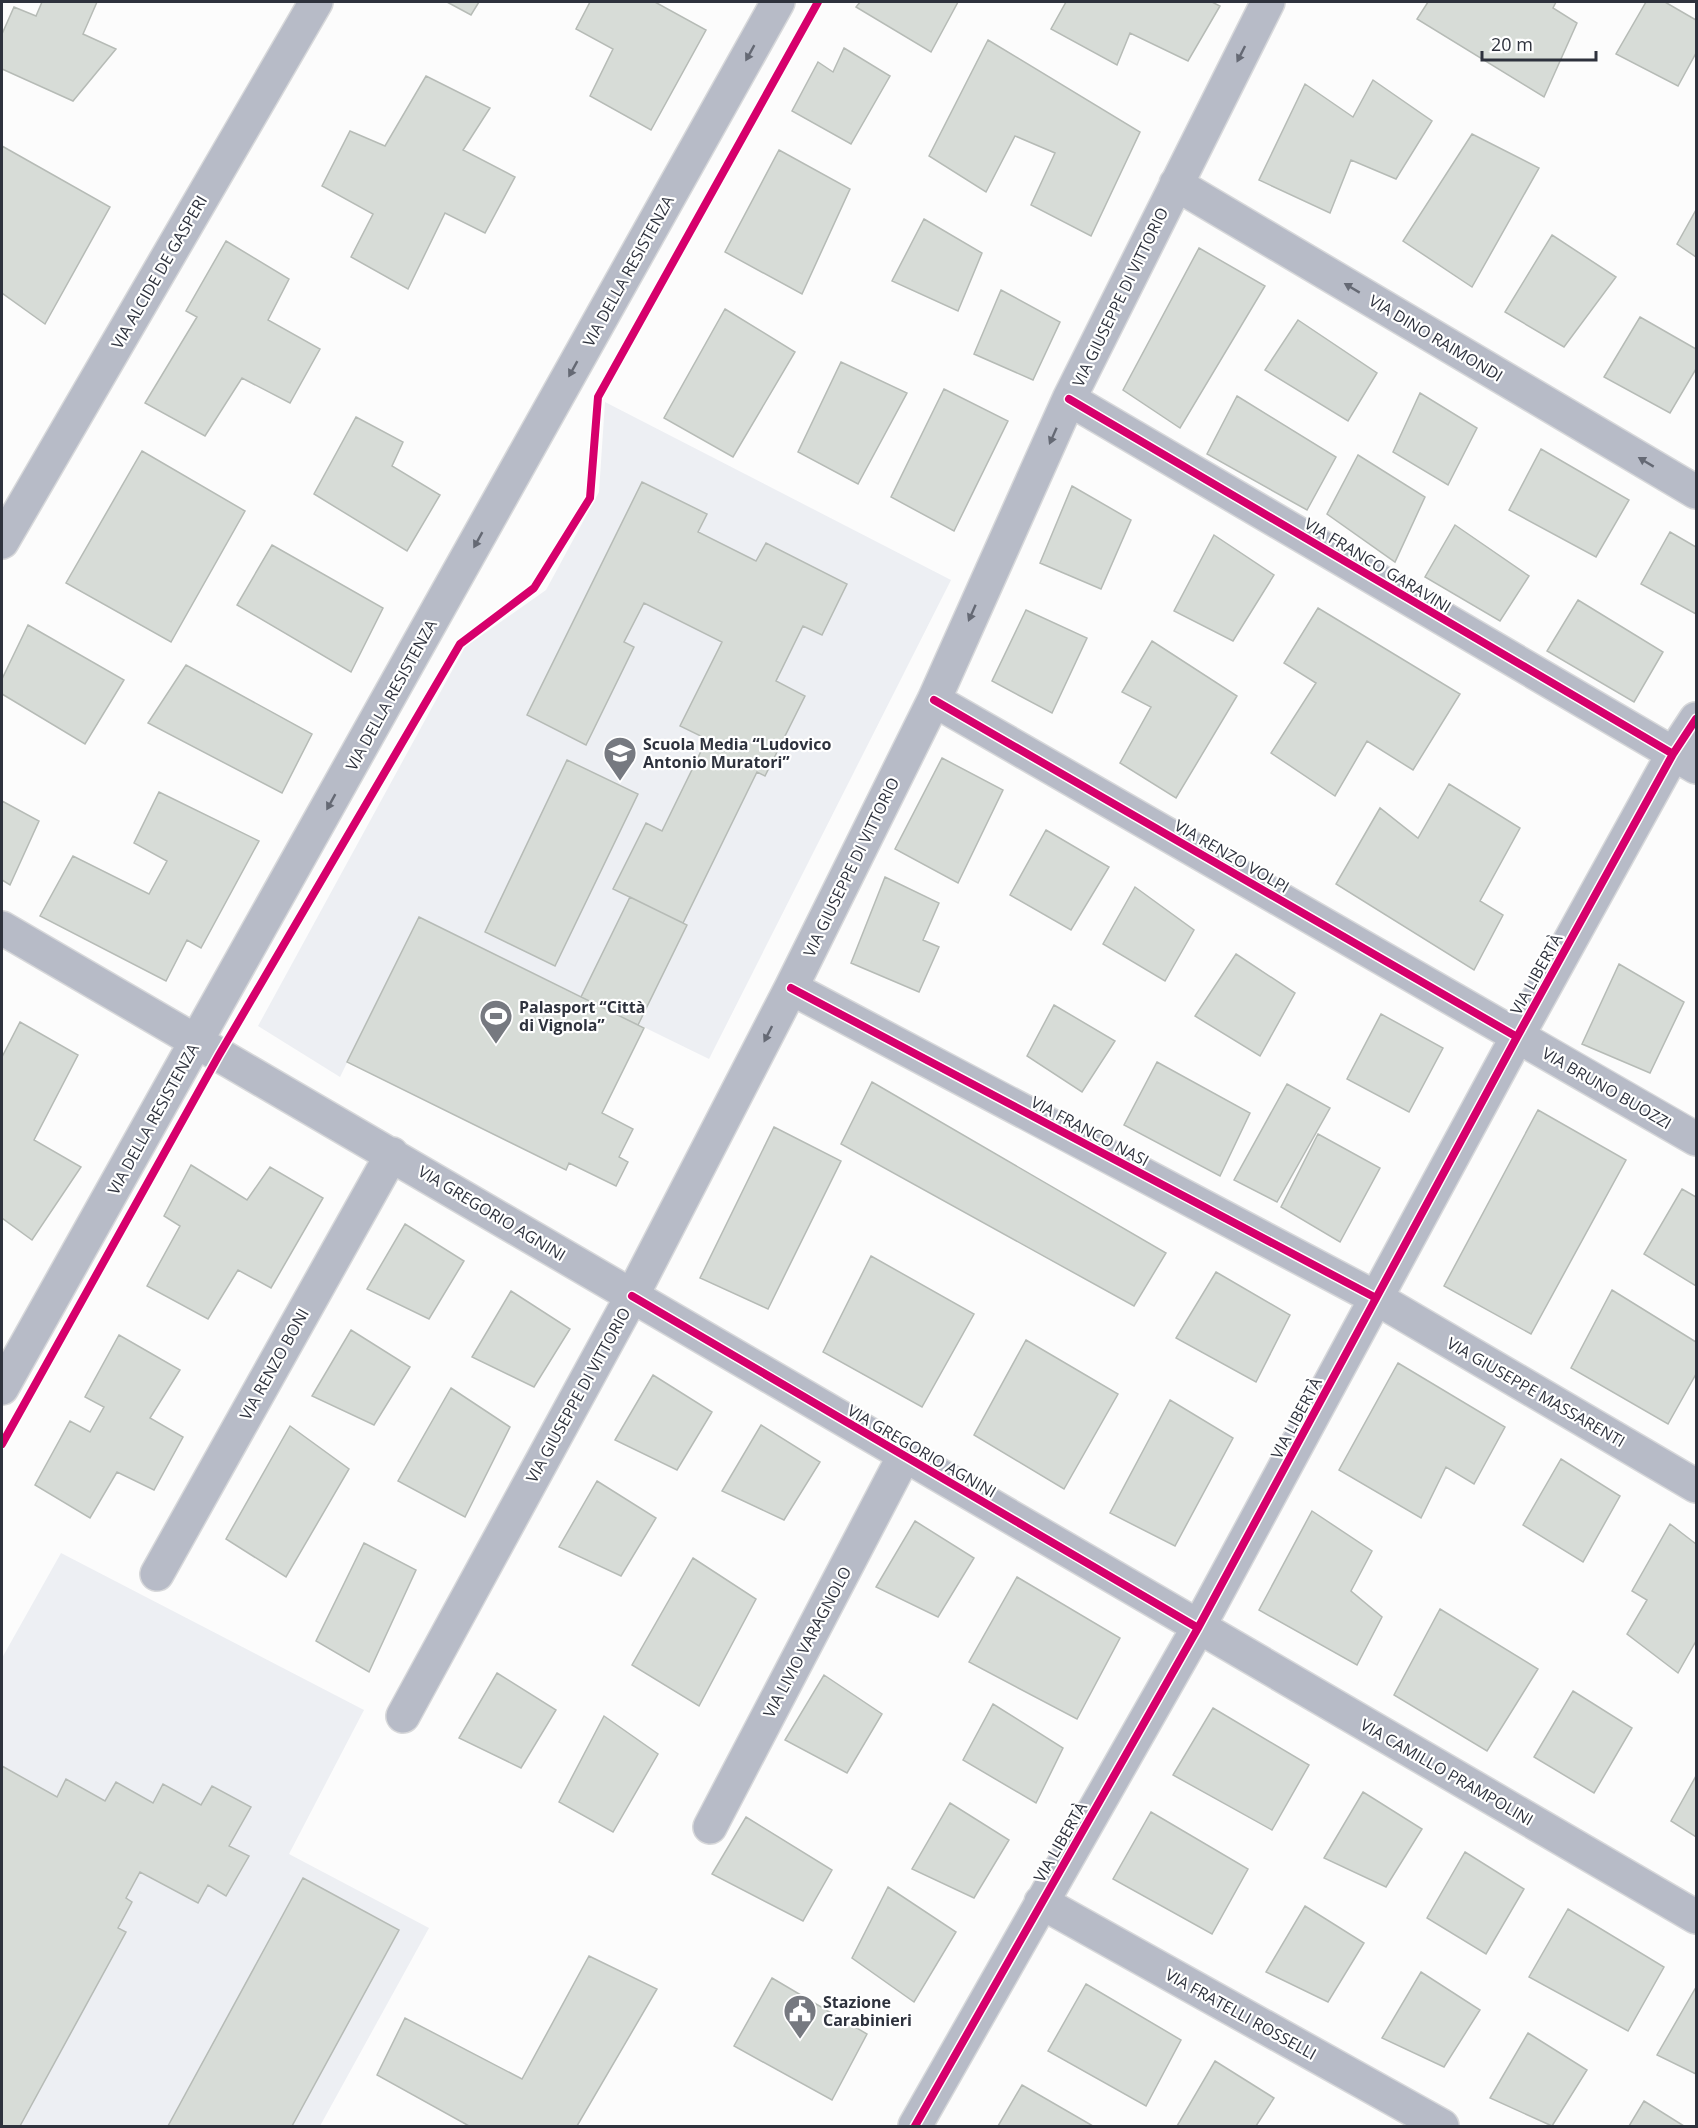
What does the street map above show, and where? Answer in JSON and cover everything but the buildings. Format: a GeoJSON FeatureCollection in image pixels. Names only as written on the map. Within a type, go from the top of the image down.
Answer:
{"type":"FeatureCollection","features":[{"type":"Feature","properties":{"kind":"street","name":"VIA ALCIDE DE GASPERI"},"geometry":{"type":"LineString","coordinates":[[2,542],[316,2]]}},
{"type":"Feature","properties":{"kind":"street","name":"VIA DELLA RESISTENZA"},"geometry":{"type":"LineString","coordinates":[[2,1388],[778,2]]}},
{"type":"Feature","properties":{"kind":"street","name":"VIA GIUSEPPE DI VITTORIO"},"geometry":{"type":"LineString","coordinates":[[403,1716],[632,1296],[791,988],[933,700],[1070,399],[1268,2]]}},
{"type":"Feature","properties":{"kind":"street","name":"VIA DINO RAIMONDI"},"geometry":{"type":"LineString","coordinates":[[1176,184],[1696,492]]}},
{"type":"Feature","properties":{"kind":"street","name":"VIA FRANCO GARAVINI"},"geometry":{"type":"LineString","coordinates":[[1070,399],[1685,760]]}},
{"type":"Feature","properties":{"kind":"street","name":"VIA RENZO VOLPI"},"geometry":{"type":"LineString","coordinates":[[933,700],[1517,1036]]}},
{"type":"Feature","properties":{"kind":"street","name":"VIA LIBERTÀ"},"geometry":{"type":"LineString","coordinates":[[915,2127],[1198,1628],[1517,1036],[1685,760],[1696,719]]}},
{"type":"Feature","properties":{"kind":"street","name":"VIA GREGORIO AGNINI"},"geometry":{"type":"LineString","coordinates":[[2,928],[392,1154],[1198,1628]]}},
{"type":"Feature","properties":{"kind":"street","name":"VIA FRANCO NASI"},"geometry":{"type":"LineString","coordinates":[[791,988],[1376,1298]]}},
{"type":"Feature","properties":{"kind":"street","name":"VIA BRUNO BUOZZI"},"geometry":{"type":"LineString","coordinates":[[1517,1036],[1696,1139]]}},
{"type":"Feature","properties":{"kind":"street","name":"VIA RENZO BONI"},"geometry":{"type":"LineString","coordinates":[[157,1574],[392,1154]]}},
{"type":"Feature","properties":{"kind":"street","name":"VIA GIUSEPPE MASSARENTI"},"geometry":{"type":"LineString","coordinates":[[1376,1298],[1696,1486]]}},
{"type":"Feature","properties":{"kind":"street","name":"VIA LIVIO VARAGNOLO"},"geometry":{"type":"LineString","coordinates":[[710,1827],[904,1456]]}},
{"type":"Feature","properties":{"kind":"street","name":"VIA CAMILLO PRAMPOLINI"},"geometry":{"type":"LineString","coordinates":[[1198,1628],[1696,1917]]}},
{"type":"Feature","properties":{"kind":"street","name":"VIA FRATELLI ROSSELLI"},"geometry":{"type":"LineString","coordinates":[[1041,1902],[1442,2127]]}},
{"type":"Feature","properties":{"kind":"shaded area","name":"Scuola Media “Ludovico Antonio Muratori”"},"geometry":{"type":"Polygon","coordinates":[[[605,402],[951,580],[709,1059],[419,917],[340,1077],[258,1026],[465,647],[546,590],[599,492],[605,402]]]}},
{"type":"Feature","properties":{"kind":"shaded area"},"geometry":{"type":"Polygon","coordinates":[[[61,1553],[364,1710],[289,1854],[429,1928],[320,2126],[2,2126],[2,1658],[61,1553]]]}},
{"type":"Feature","properties":{"kind":"cycle path"},"geometry":{"type":"LineString","coordinates":[[2,1444],[219,1055],[460,644],[534,588],[590,498],[598,397],[818,2]]}},
{"type":"Feature","properties":{"kind":"cycle path"},"geometry":{"type":"LineString","coordinates":[[1069,399],[1673,754]]}},
{"type":"Feature","properties":{"kind":"cycle path"},"geometry":{"type":"LineString","coordinates":[[934,700],[1517,1037]]}},
{"type":"Feature","properties":{"kind":"cycle path"},"geometry":{"type":"LineString","coordinates":[[915,2126],[1198,1628],[1517,1037],[1673,754],[1696,719]]}},
{"type":"Feature","properties":{"kind":"cycle path"},"geometry":{"type":"LineString","coordinates":[[791,988],[1376,1298]]}},
{"type":"Feature","properties":{"kind":"cycle path"},"geometry":{"type":"LineString","coordinates":[[632,1296],[1198,1628]]}},
{"type":"Feature","properties":{"kind":"place","name":"Scuola Media “Ludovico Antonio Muratori”"},"geometry":{"type":"Point","coordinates":[620,782]}},
{"type":"Feature","properties":{"kind":"place","name":"Palasport “Città di Vignola”"},"geometry":{"type":"Point","coordinates":[496,1045]}},
{"type":"Feature","properties":{"kind":"place","name":"Stazione Carabinieri"},"geometry":{"type":"Point","coordinates":[800,2040]}}]}
